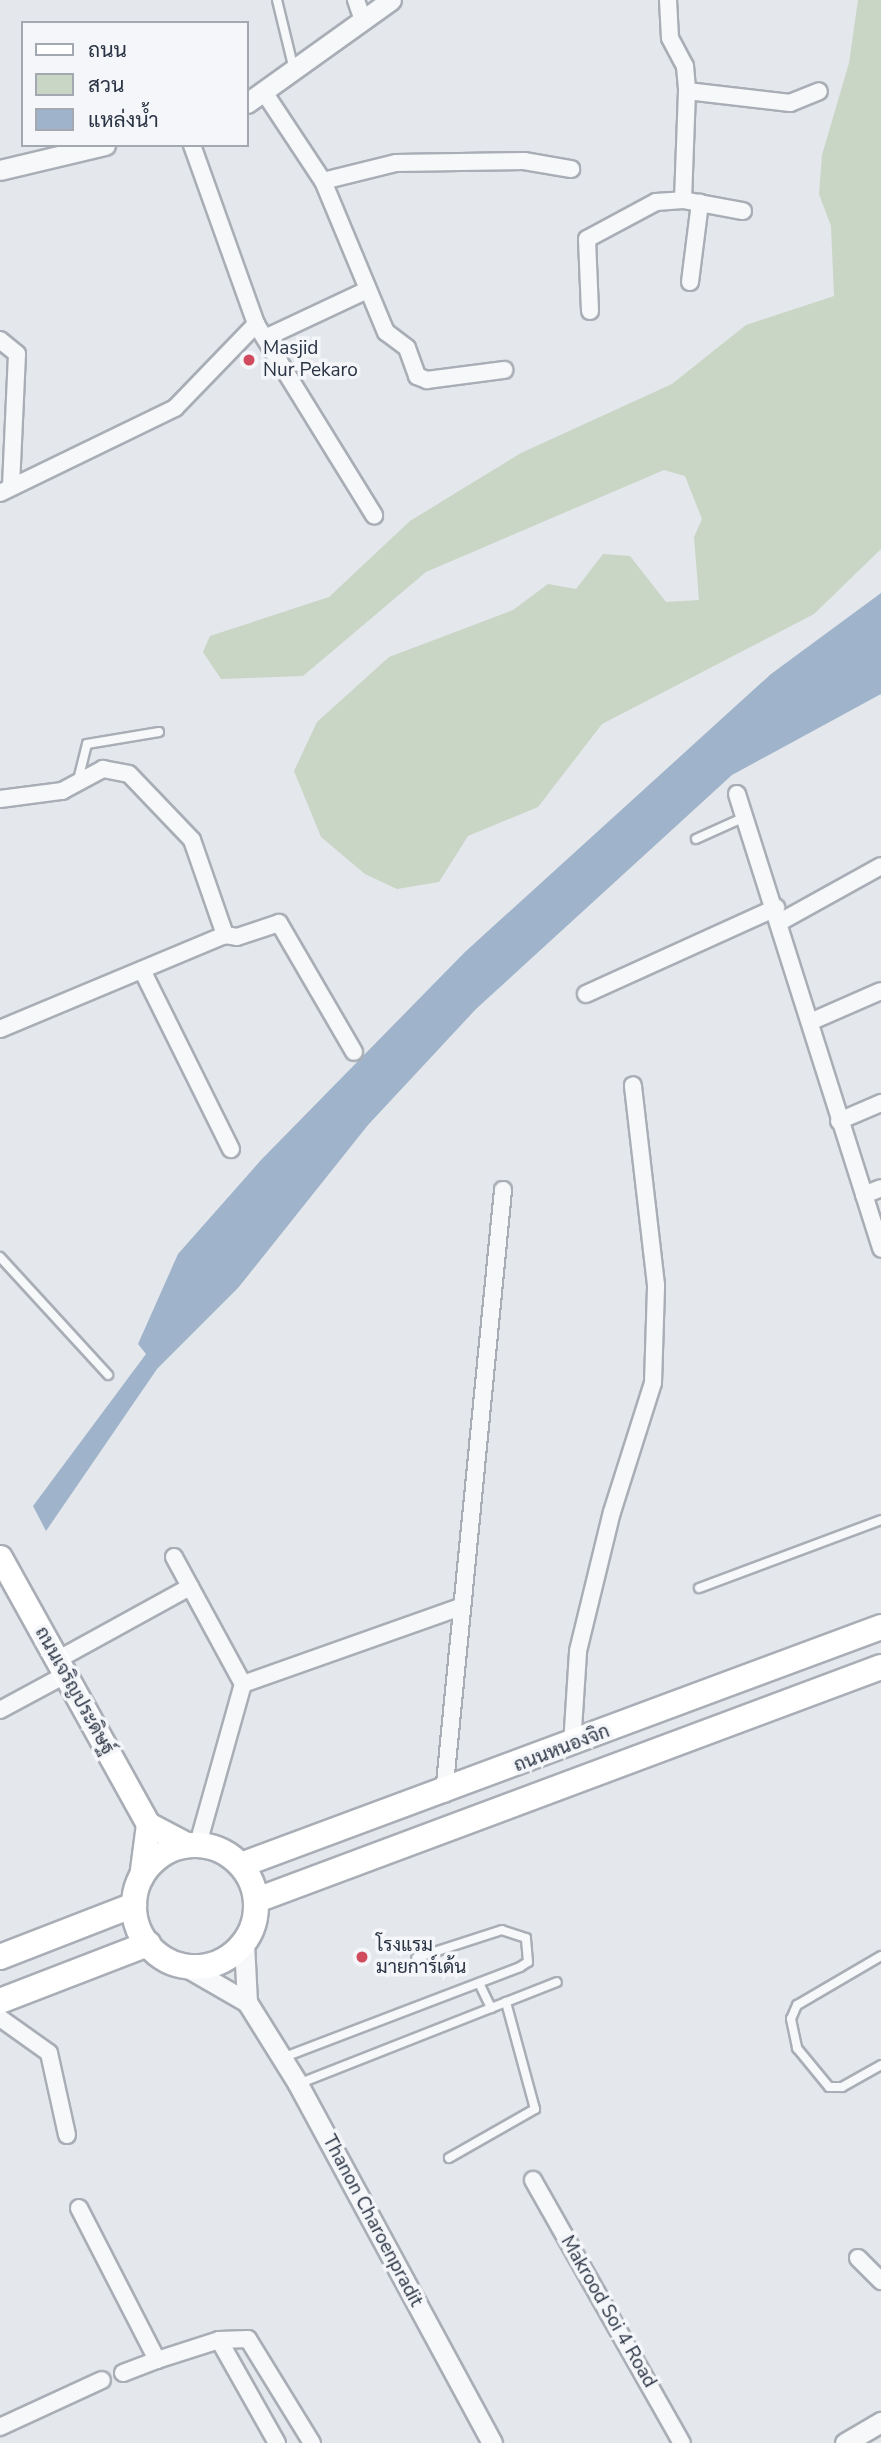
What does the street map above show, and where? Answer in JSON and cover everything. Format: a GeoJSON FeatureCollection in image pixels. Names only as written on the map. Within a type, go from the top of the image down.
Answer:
{"type":"FeatureCollection","features":[{"type":"Feature","properties":{"kind":"main road","name":"ถนนเจริญประดิษฐ์"},"geometry":{"type":"LineString","coordinates":[[0,1557],[148,1824]]}},
{"type":"Feature","properties":{"kind":"main road","name":"ถนนหนองจิก"},"geometry":{"type":"LineString","coordinates":[[241,1865],[444,1794],[881,1627]]}},
{"type":"Feature","properties":{"kind":"main road","name":"ถนนหนองจิก"},"geometry":{"type":"LineString","coordinates":[[257,1900],[881,1667]]}},
{"type":"Feature","properties":{"kind":"main road"},"geometry":{"type":"LineString","coordinates":[[148,1824],[241,1865],[257,1900],[244,1943],[213,1965],[183,1965],[148,1944],[134,1905],[141,1877],[148,1824]]}},
{"type":"Feature","properties":{"kind":"main road"},"geometry":{"type":"LineString","coordinates":[[141,1877],[169,1850],[193,1844]]}},
{"type":"Feature","properties":{"kind":"main road"},"geometry":{"type":"LineString","coordinates":[[0,1957],[134,1905]]}},
{"type":"Feature","properties":{"kind":"main road"},"geometry":{"type":"LineString","coordinates":[[0,2001],[148,1944]]}},
{"type":"Feature","properties":{"kind":"street"},"geometry":{"type":"LineString","coordinates":[[356,0],[363,20]]}},
{"type":"Feature","properties":{"kind":"street"},"geometry":{"type":"LineString","coordinates":[[248,102],[391,0]]}},
{"type":"Feature","properties":{"kind":"street"},"geometry":{"type":"LineString","coordinates":[[668,0],[670,38],[685,66],[687,91],[683,200]]}},
{"type":"Feature","properties":{"kind":"street"},"geometry":{"type":"LineString","coordinates":[[687,91],[790,103],[819,91]]}},
{"type":"Feature","properties":{"kind":"street"},"geometry":{"type":"LineString","coordinates":[[264,92],[323,181],[386,332],[407,348],[422,379],[504,370]]}},
{"type":"Feature","properties":{"kind":"street"},"geometry":{"type":"LineString","coordinates":[[0,170],[97,147]]}},
{"type":"Feature","properties":{"kind":"street"},"geometry":{"type":"LineString","coordinates":[[193,147],[260,331],[374,515]]}},
{"type":"Feature","properties":{"kind":"street"},"geometry":{"type":"LineString","coordinates":[[323,181],[396,163],[524,161],[571,169]]}},
{"type":"Feature","properties":{"kind":"street"},"geometry":{"type":"LineString","coordinates":[[590,311],[587,239],[656,202],[683,200],[743,211]]}},
{"type":"Feature","properties":{"kind":"street"},"geometry":{"type":"LineString","coordinates":[[690,282],[700,203]]}},
{"type":"Feature","properties":{"kind":"street"},"geometry":{"type":"LineString","coordinates":[[5,490],[175,408],[260,331],[368,290]]}},
{"type":"Feature","properties":{"kind":"street"},"geometry":{"type":"LineString","coordinates":[[0,340],[18,354],[5,490]]}},
{"type":"Feature","properties":{"kind":"street"},"geometry":{"type":"LineString","coordinates":[[0,799],[62,791],[103,769],[129,774],[192,840],[225,934]]}},
{"type":"Feature","properties":{"kind":"street"},"geometry":{"type":"LineString","coordinates":[[737,794],[778,915],[839,1121],[881,1249]]}},
{"type":"Feature","properties":{"kind":"street"},"geometry":{"type":"LineString","coordinates":[[586,994],[778,915],[881,866]]}},
{"type":"Feature","properties":{"kind":"street"},"geometry":{"type":"LineString","coordinates":[[0,1029],[225,934],[237,937],[279,923],[354,1052]]}},
{"type":"Feature","properties":{"kind":"street"},"geometry":{"type":"LineString","coordinates":[[142,970],[231,1149]]}},
{"type":"Feature","properties":{"kind":"street"},"geometry":{"type":"LineString","coordinates":[[810,1022],[881,991]]}},
{"type":"Feature","properties":{"kind":"street"},"geometry":{"type":"LineString","coordinates":[[572,1745],[579,1643],[653,1383],[656,1285],[633,1085]]}},
{"type":"Feature","properties":{"kind":"street"},"geometry":{"type":"LineString","coordinates":[[839,1121],[881,1103]]}},
{"type":"Feature","properties":{"kind":"street"},"geometry":{"type":"LineString","coordinates":[[864,1195],[881,1188]]}},
{"type":"Feature","properties":{"kind":"street"},"geometry":{"type":"LineString","coordinates":[[444,1794],[458,1608],[503,1190]]}},
{"type":"Feature","properties":{"kind":"street"},"geometry":{"type":"LineString","coordinates":[[174,1556],[243,1684],[193,1844]]}},
{"type":"Feature","properties":{"kind":"street"},"geometry":{"type":"LineString","coordinates":[[0,1710],[61,1668],[190,1587]]}},
{"type":"Feature","properties":{"kind":"street"},"geometry":{"type":"LineString","coordinates":[[243,1684],[458,1608]]}},
{"type":"Feature","properties":{"kind":"street"},"geometry":{"type":"LineString","coordinates":[[244,1943],[247,2002]]}},
{"type":"Feature","properties":{"kind":"street"},"geometry":{"type":"LineString","coordinates":[[183,1965],[247,2002]]}},
{"type":"Feature","properties":{"kind":"street","name":"Thanon Charoenpradit"},"geometry":{"type":"LineString","coordinates":[[247,2002],[299,2084],[492,2443]]}},
{"type":"Feature","properties":{"kind":"street"},"geometry":{"type":"LineString","coordinates":[[0,2018],[49,2053],[66,2134]]}},
{"type":"Feature","properties":{"kind":"street","name":"Makrood Soi 4 Road"},"geometry":{"type":"LineString","coordinates":[[533,2180],[682,2443]]}},
{"type":"Feature","properties":{"kind":"street"},"geometry":{"type":"LineString","coordinates":[[79,2208],[157,2360]]}},
{"type":"Feature","properties":{"kind":"street"},"geometry":{"type":"LineString","coordinates":[[858,2258],[881,2281]]}},
{"type":"Feature","properties":{"kind":"street"},"geometry":{"type":"LineString","coordinates":[[123,2373],[219,2340],[248,2339],[312,2443]]}},
{"type":"Feature","properties":{"kind":"street"},"geometry":{"type":"LineString","coordinates":[[219,2340],[277,2443]]}},
{"type":"Feature","properties":{"kind":"street"},"geometry":{"type":"LineString","coordinates":[[0,2427],[102,2380]]}},
{"type":"Feature","properties":{"kind":"street"},"geometry":{"type":"LineString","coordinates":[[845,2443],[881,2422]]}},
{"type":"Feature","properties":{"kind":"lane"},"geometry":{"type":"LineString","coordinates":[[277,0],[294,70]]}},
{"type":"Feature","properties":{"kind":"lane"},"geometry":{"type":"LineString","coordinates":[[78,783],[87,744],[159,732]]}},
{"type":"Feature","properties":{"kind":"lane"},"geometry":{"type":"LineString","coordinates":[[696,839],[745,817]]}},
{"type":"Feature","properties":{"kind":"lane"},"geometry":{"type":"LineString","coordinates":[[0,1257],[108,1375]]}},
{"type":"Feature","properties":{"kind":"lane"},"geometry":{"type":"LineString","coordinates":[[699,1588],[881,1520]]}},
{"type":"Feature","properties":{"kind":"lane"},"geometry":{"type":"LineString","coordinates":[[282,2058],[527,1962],[527,1938],[502,1930],[416,1958]]}},
{"type":"Feature","properties":{"kind":"lane"},"geometry":{"type":"LineString","coordinates":[[881,1956],[797,2005],[791,2019],[797,2048],[829,2087],[842,2087],[881,2065]]}},
{"type":"Feature","properties":{"kind":"lane"},"geometry":{"type":"LineString","coordinates":[[299,2084],[557,1982]]}},
{"type":"Feature","properties":{"kind":"lane"},"geometry":{"type":"LineString","coordinates":[[479,1983],[491,2008]]}},
{"type":"Feature","properties":{"kind":"lane"},"geometry":{"type":"LineString","coordinates":[[449,2158],[535,2109],[506,2002]]}},
{"type":"Feature","properties":{"kind":"green space"},"geometry":{"type":"Polygon","coordinates":[[[858,0],[881,0],[881,549],[814,614],[602,724],[538,807],[468,836],[439,882],[397,889],[365,874],[321,837],[294,771],[317,722],[389,657],[513,610],[548,584],[576,589],[603,554],[630,556],[666,602],[699,600],[694,537],[702,519],[685,476],[664,470],[426,572],[303,676],[221,679],[203,652],[210,636],[329,597],[410,521],[521,453],[672,384],[746,325],[834,296],[831,226],[819,194],[822,155],[849,63],[858,0]]]}},
{"type":"Feature","properties":{"kind":"water"},"geometry":{"type":"Polygon","coordinates":[[[881,593],[881,694],[732,775],[476,1009],[368,1125],[238,1288],[157,1369],[46,1531],[33,1506],[146,1354],[138,1344],[178,1254],[261,1160],[465,952],[771,674],[881,593]]]}},
{"type":"Feature","properties":{"kind":"place","name":"Masjid Nur Pekaro"},"geometry":{"type":"Point","coordinates":[249,360]}},
{"type":"Feature","properties":{"kind":"place","name":"โรงแรม มายการ์เด้น"},"geometry":{"type":"Point","coordinates":[362,1957]}}]}
